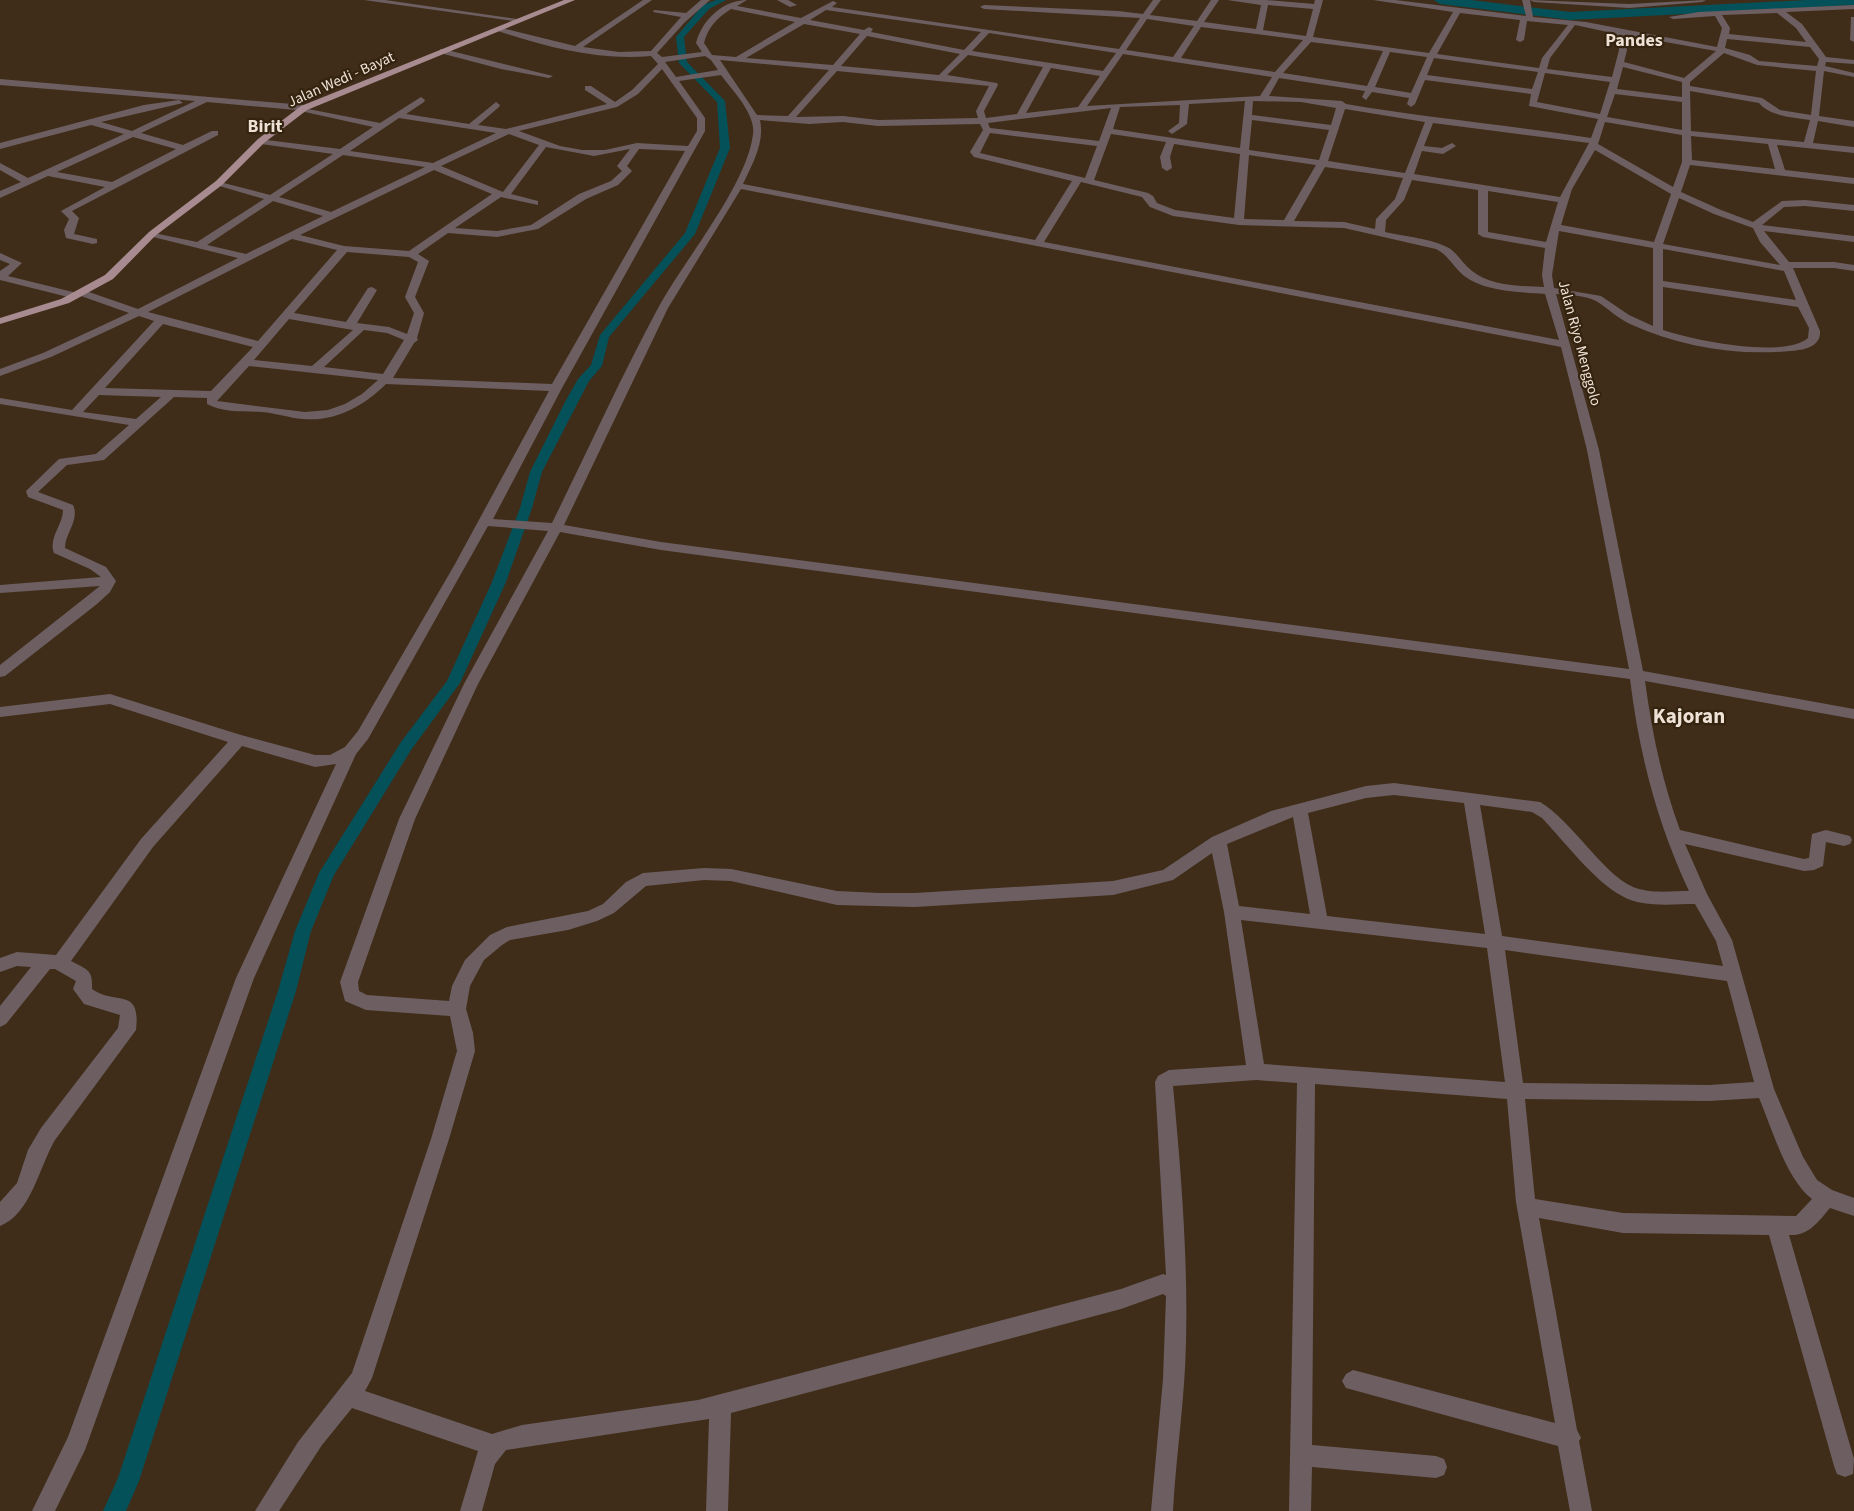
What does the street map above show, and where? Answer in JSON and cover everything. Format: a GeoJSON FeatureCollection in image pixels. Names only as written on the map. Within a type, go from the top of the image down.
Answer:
{"type":"FeatureCollection","features":[{"type":"Feature","properties":{"kind":"main road","name":"Jalan Wedi - Bayat"},"geometry":{"type":"LineString","coordinates":[[0,321],[79,294],[115,273],[153,234],[219,183],[261,141],[302,109],[571,0]]}},
{"type":"Feature","properties":{"kind":"street"},"geometry":{"type":"LineString","coordinates":[[368,0],[520,20]]}},
{"type":"Feature","properties":{"kind":"street"},"geometry":{"type":"LineString","coordinates":[[578,47],[648,0]]}},
{"type":"Feature","properties":{"kind":"street"},"geometry":{"type":"LineString","coordinates":[[0,373],[139,312],[431,165],[508,131],[614,105],[634,95],[687,15],[706,0]]}},
{"type":"Feature","properties":{"kind":"street"},"geometry":{"type":"LineString","coordinates":[[457,1009],[366,1002],[351,996],[349,982],[407,819],[471,684],[555,528],[663,308],[738,186],[758,132],[755,118],[722,73],[706,56],[700,43],[701,35],[712,18],[743,0]]}},
{"type":"Feature","properties":{"kind":"street"},"geometry":{"type":"LineString","coordinates":[[781,0],[793,5]]}},
{"type":"Feature","properties":{"kind":"street"},"geometry":{"type":"LineString","coordinates":[[738,59],[838,0]]}},
{"type":"Feature","properties":{"kind":"street"},"geometry":{"type":"LineString","coordinates":[[1081,109],[1157,0]]}},
{"type":"Feature","properties":{"kind":"street"},"geometry":{"type":"LineString","coordinates":[[1175,60],[1215,0]]}},
{"type":"Feature","properties":{"kind":"street"},"geometry":{"type":"LineString","coordinates":[[1231,0],[1318,3],[1310,39],[1277,75],[1263,98]]}},
{"type":"Feature","properties":{"kind":"street"},"geometry":{"type":"LineString","coordinates":[[1377,0],[1457,11],[1527,12],[1573,23],[1722,50],[1747,57],[1757,63],[1821,65],[1854,62]]}},
{"type":"Feature","properties":{"kind":"street"},"geometry":{"type":"LineString","coordinates":[[1534,0],[1629,6],[1702,0]]}},
{"type":"Feature","properties":{"kind":"street"},"geometry":{"type":"LineString","coordinates":[[1658,330],[1658,245],[1687,162],[1685,84],[1722,50],[1726,36],[1725,26],[1719,12],[1710,1]]}},
{"type":"Feature","properties":{"kind":"street"},"geometry":{"type":"LineString","coordinates":[[1259,32],[1265,2]]}},
{"type":"Feature","properties":{"kind":"street"},"geometry":{"type":"LineString","coordinates":[[730,7],[964,52],[1045,62],[1105,74]]}},
{"type":"Feature","properties":{"kind":"street"},"geometry":{"type":"LineString","coordinates":[[1672,17],[1719,12],[1854,7]]}},
{"type":"Feature","properties":{"kind":"street"},"geometry":{"type":"LineString","coordinates":[[825,8],[880,15],[983,17],[1107,12],[1147,16],[1387,51],[1542,70],[1684,100]]}},
{"type":"Feature","properties":{"kind":"street"},"geometry":{"type":"LineString","coordinates":[[1778,10],[1799,26],[1815,45],[1821,65],[1815,116],[1808,145]]}},
{"type":"Feature","properties":{"kind":"street"},"geometry":{"type":"LineString","coordinates":[[1405,117],[1427,64],[1457,11]]}},
{"type":"Feature","properties":{"kind":"street"},"geometry":{"type":"LineString","coordinates":[[657,12],[687,15]]}},
{"type":"Feature","properties":{"kind":"street"},"geometry":{"type":"LineString","coordinates":[[1520,40],[1527,12]]}},
{"type":"Feature","properties":{"kind":"street"},"geometry":{"type":"LineString","coordinates":[[790,119],[880,15]]}},
{"type":"Feature","properties":{"kind":"street"},"geometry":{"type":"LineString","coordinates":[[983,17],[1056,46],[1120,52],[1415,96]]}},
{"type":"Feature","properties":{"kind":"street"},"geometry":{"type":"LineString","coordinates":[[941,77],[964,52],[983,17]]}},
{"type":"Feature","properties":{"kind":"street"},"geometry":{"type":"LineString","coordinates":[[1854,19],[1854,38]]}},
{"type":"Feature","properties":{"kind":"street"},"geometry":{"type":"LineString","coordinates":[[1573,23],[1546,58],[1534,106],[1685,133],[1854,150]]}},
{"type":"Feature","properties":{"kind":"street"},"geometry":{"type":"LineString","coordinates":[[501,28],[526,38],[660,59],[706,56],[941,77],[993,84],[980,111],[985,125],[976,154],[1145,195],[1150,198],[1153,205],[1167,211],[1239,222],[1344,225],[1446,250],[1465,273],[1482,281],[1516,290],[1549,289],[1599,298],[1623,317],[1705,346],[1725,350],[1762,351],[1800,346],[1811,342],[1815,331],[1801,304],[1787,267],[1756,226]]}},
{"type":"Feature","properties":{"kind":"street","name":"Jalan Riyo Menggolo"},"geometry":{"type":"LineString","coordinates":[[1620,32],[1623,43],[1620,64],[1603,118],[1594,143],[1572,177],[1555,227],[1550,246],[1547,275],[1549,289],[1593,450],[1656,785],[1673,836],[1700,897],[1718,926],[1765,1089],[1796,1163],[1810,1186],[1826,1198]]}},
{"type":"Feature","properties":{"kind":"street"},"geometry":{"type":"LineString","coordinates":[[1726,36],[1815,45]]}},
{"type":"Feature","properties":{"kind":"street"},"geometry":{"type":"LineString","coordinates":[[443,51],[501,67],[549,76]]}},
{"type":"Feature","properties":{"kind":"street"},"geometry":{"type":"LineString","coordinates":[[1361,109],[1387,51]]}},
{"type":"Feature","properties":{"kind":"street"},"geometry":{"type":"LineString","coordinates":[[43,1511],[77,1442],[244,978],[350,751],[363,735],[486,522],[556,388],[701,131],[702,123],[660,59]]}},
{"type":"Feature","properties":{"kind":"street"},"geometry":{"type":"LineString","coordinates":[[1020,116],[1045,62]]}},
{"type":"Feature","properties":{"kind":"street"},"geometry":{"type":"LineString","coordinates":[[1620,64],[1685,84],[1762,97],[1775,111],[1854,124]]}},
{"type":"Feature","properties":{"kind":"street"},"geometry":{"type":"LineString","coordinates":[[1821,65],[1854,75]]}},
{"type":"Feature","properties":{"kind":"street"},"geometry":{"type":"LineString","coordinates":[[674,79],[722,73]]}},
{"type":"Feature","properties":{"kind":"street"},"geometry":{"type":"LineString","coordinates":[[1423,76],[1536,92]]}},
{"type":"Feature","properties":{"kind":"street"},"geometry":{"type":"LineString","coordinates":[[0,82],[302,109],[380,126]]}},
{"type":"Feature","properties":{"kind":"street"},"geometry":{"type":"LineString","coordinates":[[588,88],[614,105]]}},
{"type":"Feature","properties":{"kind":"street"},"geometry":{"type":"LineString","coordinates":[[985,125],[1020,116],[1117,105],[1263,98],[1310,99],[1405,117],[1523,130],[1594,143],[1676,194],[1719,214],[1756,226],[1854,239]]}},
{"type":"Feature","properties":{"kind":"street"},"geometry":{"type":"LineString","coordinates":[[1239,222],[1243,150],[1249,99]]}},
{"type":"Feature","properties":{"kind":"street"},"geometry":{"type":"LineString","coordinates":[[0,146],[156,105],[203,100]]}},
{"type":"Feature","properties":{"kind":"street"},"geometry":{"type":"LineString","coordinates":[[0,195],[203,100]]}},
{"type":"Feature","properties":{"kind":"street"},"geometry":{"type":"LineString","coordinates":[[197,247],[421,100]]}},
{"type":"Feature","properties":{"kind":"street"},"geometry":{"type":"LineString","coordinates":[[1167,168],[1165,157],[1171,135],[1184,124],[1185,101]]}},
{"type":"Feature","properties":{"kind":"street"},"geometry":{"type":"LineString","coordinates":[[1288,222],[1323,162],[1342,104]]}},
{"type":"Feature","properties":{"kind":"street"},"geometry":{"type":"LineString","coordinates":[[472,126],[496,105]]}},
{"type":"Feature","properties":{"kind":"street"},"geometry":{"type":"LineString","coordinates":[[1038,244],[1084,180],[1104,144],[1117,105]]}},
{"type":"Feature","properties":{"kind":"street"},"geometry":{"type":"LineString","coordinates":[[397,115],[508,131],[544,144],[602,154],[627,146],[690,149]]}},
{"type":"Feature","properties":{"kind":"street"},"geometry":{"type":"LineString","coordinates":[[1248,117],[1335,128]]}},
{"type":"Feature","properties":{"kind":"street"},"geometry":{"type":"LineString","coordinates":[[755,118],[985,125],[1104,144]]}},
{"type":"Feature","properties":{"kind":"street"},"geometry":{"type":"LineString","coordinates":[[1380,234],[1381,219],[1396,204],[1430,120]]}},
{"type":"Feature","properties":{"kind":"street"},"geometry":{"type":"LineString","coordinates":[[91,122],[130,135],[184,148]]}},
{"type":"Feature","properties":{"kind":"street"},"geometry":{"type":"LineString","coordinates":[[1109,131],[1171,135],[1243,150],[1563,200]]}},
{"type":"Feature","properties":{"kind":"street"},"geometry":{"type":"LineString","coordinates":[[93,241],[69,236],[69,230],[75,218],[65,213],[72,207],[215,133]]}},
{"type":"Feature","properties":{"kind":"street"},"geometry":{"type":"LineString","coordinates":[[261,141],[431,165],[502,195],[535,203]]}},
{"type":"Feature","properties":{"kind":"street"},"geometry":{"type":"LineString","coordinates":[[1772,142],[1781,174]]}},
{"type":"Feature","properties":{"kind":"street"},"geometry":{"type":"LineString","coordinates":[[411,254],[444,230],[502,195],[544,144]]}},
{"type":"Feature","properties":{"kind":"street"},"geometry":{"type":"LineString","coordinates":[[444,230],[502,235],[530,229],[586,195],[620,182],[627,171],[622,166],[636,146]]}},
{"type":"Feature","properties":{"kind":"street"},"geometry":{"type":"LineString","coordinates":[[1419,148],[1443,151],[1452,146]]}},
{"type":"Feature","properties":{"kind":"street"},"geometry":{"type":"LineString","coordinates":[[1687,162],[1854,181]]}},
{"type":"Feature","properties":{"kind":"street"},"geometry":{"type":"LineString","coordinates":[[0,166],[28,182]]}},
{"type":"Feature","properties":{"kind":"street"},"geometry":{"type":"LineString","coordinates":[[47,173],[116,186]]}},
{"type":"Feature","properties":{"kind":"street"},"geometry":{"type":"LineString","coordinates":[[219,183],[332,214]]}},
{"type":"Feature","properties":{"kind":"street"},"geometry":{"type":"LineString","coordinates":[[738,186],[1566,345]]}},
{"type":"Feature","properties":{"kind":"street"},"geometry":{"type":"LineString","coordinates":[[1483,187],[1483,234],[1550,246]]}},
{"type":"Feature","properties":{"kind":"street"},"geometry":{"type":"LineString","coordinates":[[1756,226],[1782,204],[1805,203],[1854,208]]}},
{"type":"Feature","properties":{"kind":"street"},"geometry":{"type":"LineString","coordinates":[[1555,227],[1787,267],[1834,265],[1854,268]]}},
{"type":"Feature","properties":{"kind":"street"},"geometry":{"type":"LineString","coordinates":[[153,234],[197,247],[248,258]]}},
{"type":"Feature","properties":{"kind":"street"},"geometry":{"type":"LineString","coordinates":[[292,236],[344,249],[411,254],[424,261],[410,297],[419,314],[413,340],[386,380],[350,406],[330,413],[311,416],[218,406],[211,402],[214,395],[246,362],[344,249]]}},
{"type":"Feature","properties":{"kind":"street"},"geometry":{"type":"LineString","coordinates":[[0,256],[17,262],[3,273],[3,278],[79,294],[162,320],[259,345]]}},
{"type":"Feature","properties":{"kind":"street"},"geometry":{"type":"LineString","coordinates":[[1657,283],[1801,304]]}},
{"type":"Feature","properties":{"kind":"street"},"geometry":{"type":"LineString","coordinates":[[353,325],[372,290]]}},
{"type":"Feature","properties":{"kind":"street"},"geometry":{"type":"LineString","coordinates":[[285,315],[389,330],[413,340]]}},
{"type":"Feature","properties":{"kind":"street"},"geometry":{"type":"LineString","coordinates":[[75,414],[162,320]]}},
{"type":"Feature","properties":{"kind":"street"},"geometry":{"type":"LineString","coordinates":[[313,371],[359,331],[360,328],[353,325]]}},
{"type":"Feature","properties":{"kind":"street"},"geometry":{"type":"LineString","coordinates":[[246,362],[386,380],[556,388]]}},
{"type":"Feature","properties":{"kind":"street"},"geometry":{"type":"LineString","coordinates":[[95,392],[214,395]]}},
{"type":"Feature","properties":{"kind":"street"},"geometry":{"type":"LineString","coordinates":[[109,581],[105,572],[81,560],[65,556],[58,550],[57,542],[68,521],[69,508],[32,493],[63,462],[99,458],[172,393]]}},
{"type":"Feature","properties":{"kind":"street"},"geometry":{"type":"LineString","coordinates":[[0,401],[137,423]]}},
{"type":"Feature","properties":{"kind":"street"},"geometry":{"type":"LineString","coordinates":[[486,522],[555,528],[662,546],[1637,675],[1854,714]]}},
{"type":"Feature","properties":{"kind":"street"},"geometry":{"type":"LineString","coordinates":[[0,589],[109,581]]}},
{"type":"Feature","properties":{"kind":"street"},"geometry":{"type":"LineString","coordinates":[[0,672],[92,601],[105,589],[109,581]]}},
{"type":"Feature","properties":{"kind":"street"},"geometry":{"type":"LineString","coordinates":[[0,712],[74,701],[110,699],[239,740],[315,761],[332,759],[350,751]]}},
{"type":"Feature","properties":{"kind":"street"},"geometry":{"type":"LineString","coordinates":[[0,1018],[53,962],[147,843],[239,740]]}},
{"type":"Feature","properties":{"kind":"street"},"geometry":{"type":"LineString","coordinates":[[266,1511],[333,1413],[350,1397],[361,1378],[466,1052],[464,1033],[457,1009],[458,991],[475,958],[496,939],[507,934],[593,916],[614,906],[635,884],[643,880],[704,874],[731,875],[837,898],[879,900],[1113,888],[1167,875],[1218,841],[1276,815],[1381,789],[1530,805],[1544,810],[1609,878],[1628,892],[1654,898],[1700,897]]}},
{"type":"Feature","properties":{"kind":"street"},"geometry":{"type":"LineString","coordinates":[[1471,798],[1495,942],[1515,1091],[1527,1207],[1570,1438],[1581,1511]]}},
{"type":"Feature","properties":{"kind":"street"},"geometry":{"type":"LineString","coordinates":[[1299,809],[1320,921]]}},
{"type":"Feature","properties":{"kind":"street"},"geometry":{"type":"LineString","coordinates":[[1673,836],[1804,865],[1814,864],[1817,861],[1818,838],[1826,836],[1844,840]]}},
{"type":"Feature","properties":{"kind":"street"},"geometry":{"type":"LineString","coordinates":[[1218,841],[1232,912],[1256,1072]]}},
{"type":"Feature","properties":{"kind":"street"},"geometry":{"type":"LineString","coordinates":[[1232,912],[1495,942],[1734,975]]}},
{"type":"Feature","properties":{"kind":"street"},"geometry":{"type":"LineString","coordinates":[[0,965],[17,959],[53,962],[83,976],[85,980],[82,989],[88,998],[125,1007],[129,1012],[127,1030],[48,1134],[35,1156],[25,1188],[0,1217]]}},
{"type":"Feature","properties":{"kind":"street"},"geometry":{"type":"LineString","coordinates":[[1162,1511],[1174,1379],[1176,1290],[1174,1202],[1164,1082],[1169,1078],[1256,1072],[1515,1091],[1708,1093],[1765,1089]]}},
{"type":"Feature","properties":{"kind":"street"},"geometry":{"type":"LineString","coordinates":[[1300,1511],[1306,1075]]}},
{"type":"Feature","properties":{"kind":"street"},"geometry":{"type":"LineString","coordinates":[[1527,1207],[1623,1223],[1801,1225],[1826,1198],[1854,1207]]}},
{"type":"Feature","properties":{"kind":"street"},"geometry":{"type":"LineString","coordinates":[[1776,1224],[1845,1466]]}},
{"type":"Feature","properties":{"kind":"street"},"geometry":{"type":"LineString","coordinates":[[471,1511],[486,1459],[494,1446],[503,1441],[522,1436],[720,1406],[1110,1302],[1163,1284],[1176,1290]]}},
{"type":"Feature","properties":{"kind":"street"},"geometry":{"type":"LineString","coordinates":[[1353,1381],[1570,1438]]}},
{"type":"Feature","properties":{"kind":"street"},"geometry":{"type":"LineString","coordinates":[[350,1397],[494,1446]]}},
{"type":"Feature","properties":{"kind":"street"},"geometry":{"type":"LineString","coordinates":[[717,1511],[720,1406]]}},
{"type":"Feature","properties":{"kind":"street"},"geometry":{"type":"LineString","coordinates":[[1300,1455],[1436,1467]]}},
{"type":"Feature","properties":{"kind":"waterway"},"geometry":{"type":"LineString","coordinates":[[605,335],[690,234],[725,148],[721,101],[683,63],[680,37],[706,7],[722,0]]}},
{"type":"Feature","properties":{"kind":"waterway"},"geometry":{"type":"LineString","coordinates":[[1440,0],[1570,16],[1854,1]]}},
{"type":"Feature","properties":{"kind":"waterway"},"geometry":{"type":"LineString","coordinates":[[114,1511],[128,1481],[287,991],[303,931],[327,873],[406,746],[453,683],[499,582],[526,508],[536,472],[584,379],[596,366],[605,338]]}},
{"type":"Feature","properties":{"kind":"district","name":"Pandes"},"geometry":{"type":"Point","coordinates":[1634,40]}},
{"type":"Feature","properties":{"kind":"district","name":"Birit"},"geometry":{"type":"Point","coordinates":[265,126]}},
{"type":"Feature","properties":{"kind":"district","name":"Kajoran"},"geometry":{"type":"Point","coordinates":[1689,716]}}]}
